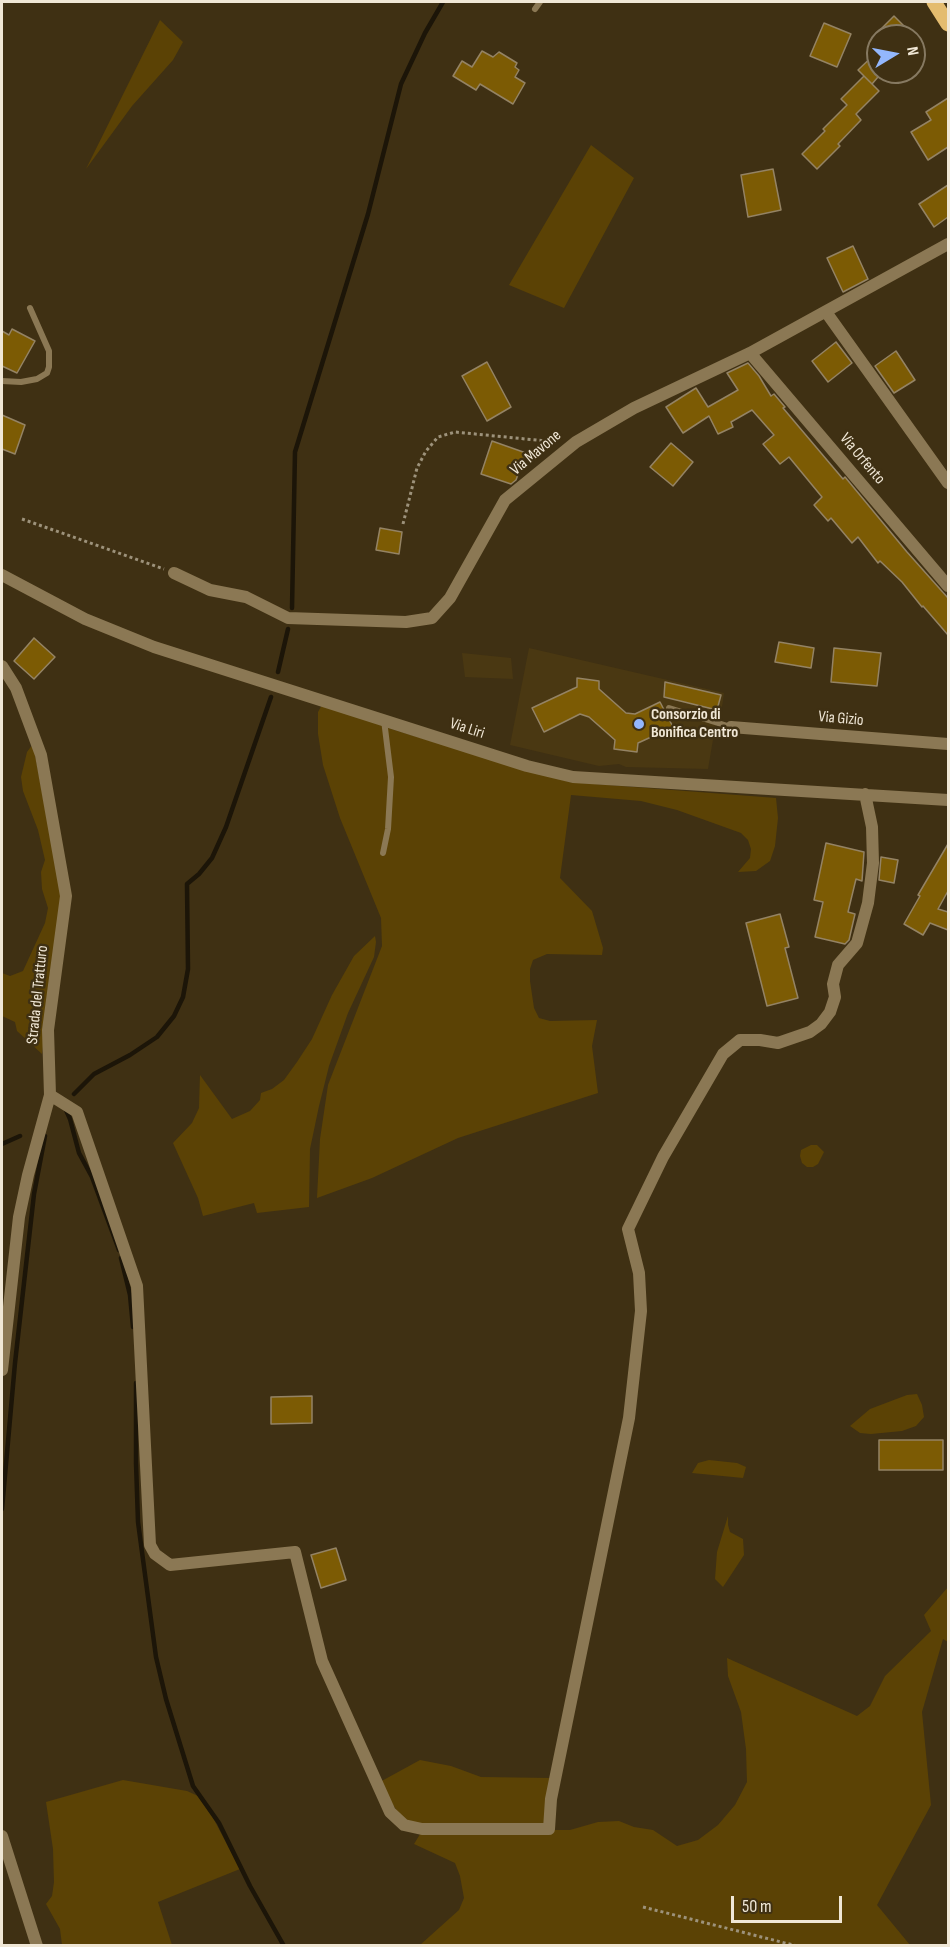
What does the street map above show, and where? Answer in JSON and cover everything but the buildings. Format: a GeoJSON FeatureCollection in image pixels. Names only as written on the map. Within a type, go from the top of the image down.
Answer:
{"type":"FeatureCollection","features":[{"type":"Feature","properties":{"kind":"main road"},"geometry":{"type":"LineString","coordinates":[[934,2],[948,24]]}},
{"type":"Feature","properties":{"kind":"street","name":"Via Mavone"},"geometry":{"type":"LineString","coordinates":[[174,573],[210,590],[246,597],[288,618],[406,622],[432,618],[450,598],[505,500],[573,444],[634,408],[750,353],[948,244]]}},
{"type":"Feature","properties":{"kind":"street"},"geometry":{"type":"LineString","coordinates":[[826,312],[948,483]]}},
{"type":"Feature","properties":{"kind":"street","name":"Via Orfento"},"geometry":{"type":"LineString","coordinates":[[750,353],[948,586]]}},
{"type":"Feature","properties":{"kind":"street","name":"Via Liri"},"geometry":{"type":"LineString","coordinates":[[2,575],[85,619],[154,646],[527,766],[573,777],[948,800]]}},
{"type":"Feature","properties":{"kind":"street","name":"Strada del Tratturo"},"geometry":{"type":"LineString","coordinates":[[2,666],[16,688],[41,755],[66,896],[48,1030],[50,1095],[19,1217],[2,1370]]}},
{"type":"Feature","properties":{"kind":"street","name":"Via Gizio"},"geometry":{"type":"LineString","coordinates":[[731,727],[948,744]]}},
{"type":"Feature","properties":{"kind":"street"},"geometry":{"type":"LineString","coordinates":[[50,1095],[77,1112],[137,1286],[150,1545],[155,1554],[170,1565],[295,1552],[322,1661],[390,1812],[404,1825],[422,1829],[549,1829],[551,1799],[629,1418],[641,1311],[639,1273],[628,1229],[663,1157],[723,1054],[740,1040],[778,1043],[810,1032],[821,1024],[830,1012],[835,997],[833,984],[838,965],[857,943],[868,903],[873,863],[872,827],[865,794]]}},
{"type":"Feature","properties":{"kind":"street"},"geometry":{"type":"LineString","coordinates":[[2,1836],[37,1946]]}},
{"type":"Feature","properties":{"kind":"lane"},"geometry":{"type":"LineString","coordinates":[[535,9],[540,2]]}},
{"type":"Feature","properties":{"kind":"lane"},"geometry":{"type":"LineString","coordinates":[[2,381],[21,382],[36,379],[47,373],[50,368],[49,351],[30,308]]}},
{"type":"Feature","properties":{"kind":"lane"},"geometry":{"type":"LineString","coordinates":[[669,708],[731,727]]}},
{"type":"Feature","properties":{"kind":"lane"},"geometry":{"type":"LineString","coordinates":[[383,853],[388,829],[391,777],[384,719]]}},
{"type":"Feature","properties":{"kind":"path"},"geometry":{"type":"LineString","coordinates":[[403,524],[417,468],[426,451],[438,437],[455,432],[573,444]]}},
{"type":"Feature","properties":{"kind":"path"},"geometry":{"type":"LineString","coordinates":[[22,519],[174,573]]}},
{"type":"Feature","properties":{"kind":"path"},"geometry":{"type":"LineString","coordinates":[[643,1907],[797,1946]]}},
{"type":"Feature","properties":{"kind":"shaded area"},"geometry":{"type":"Polygon","coordinates":[[[160,20],[183,42],[173,60],[132,106],[86,169],[160,20]]]}},
{"type":"Feature","properties":{"kind":"shaded area"},"geometry":{"type":"Polygon","coordinates":[[[591,145],[634,178],[564,308],[509,285],[591,145]]]}},
{"type":"Feature","properties":{"kind":"shaded area"},"geometry":{"type":"Polygon","coordinates":[[[529,648],[724,693],[708,769],[626,767],[619,764],[599,766],[510,745],[529,648]]]}},
{"type":"Feature","properties":{"kind":"shaded area"},"geometry":{"type":"Polygon","coordinates":[[[462,653],[511,658],[513,679],[465,677],[462,653]]]}},
{"type":"Feature","properties":{"kind":"shaded area"},"geometry":{"type":"Polygon","coordinates":[[[323,703],[394,730],[569,782],[776,798],[778,818],[775,846],[770,861],[756,871],[738,872],[750,858],[751,849],[748,840],[741,833],[677,810],[641,801],[571,795],[560,878],[592,911],[603,948],[602,955],[547,954],[533,960],[530,981],[534,1008],[539,1018],[550,1021],[597,1020],[592,1046],[598,1093],[458,1138],[372,1178],[317,1198],[320,1139],[328,1085],[382,946],[381,918],[340,818],[323,765],[318,734],[318,712],[323,703]]]}},
{"type":"Feature","properties":{"kind":"shaded area"},"geometry":{"type":"Polygon","coordinates":[[[33,744],[62,898],[42,1054],[17,1031],[15,1022],[2,1016],[2,973],[10,976],[23,971],[45,923],[48,908],[42,889],[41,872],[45,860],[38,830],[23,791],[21,777],[27,752],[33,744]]]}},
{"type":"Feature","properties":{"kind":"shaded area"},"geometry":{"type":"Polygon","coordinates":[[[375,936],[374,957],[348,1013],[329,1066],[319,1106],[310,1149],[309,1207],[257,1213],[254,1203],[203,1216],[198,1198],[173,1143],[192,1123],[199,1108],[200,1075],[232,1119],[250,1111],[260,1100],[261,1093],[272,1089],[284,1080],[297,1062],[312,1039],[332,995],[354,956],[375,936]]]}},
{"type":"Feature","properties":{"kind":"shaded area"},"geometry":{"type":"Polygon","coordinates":[[[817,1145],[824,1152],[818,1164],[807,1167],[802,1163],[801,1150],[817,1145]]]}},
{"type":"Feature","properties":{"kind":"shaded area"},"geometry":{"type":"Polygon","coordinates":[[[917,1394],[924,1417],[916,1426],[902,1431],[871,1434],[860,1433],[850,1426],[870,1409],[907,1395],[917,1394]]]}},
{"type":"Feature","properties":{"kind":"shaded area"},"geometry":{"type":"Polygon","coordinates":[[[709,1460],[737,1463],[746,1467],[743,1478],[692,1473],[698,1463],[709,1460]]]}},
{"type":"Feature","properties":{"kind":"shaded area"},"geometry":{"type":"Polygon","coordinates":[[[728,1516],[730,1532],[743,1539],[744,1555],[723,1587],[715,1579],[717,1552],[728,1516]]]}},
{"type":"Feature","properties":{"kind":"shaded area"},"geometry":{"type":"Polygon","coordinates":[[[948,1587],[948,1642],[943,1639],[922,1712],[931,1805],[877,1905],[910,1945],[420,1945],[459,1910],[464,1898],[460,1876],[455,1863],[414,1844],[422,1831],[408,1827],[378,1783],[420,1760],[451,1766],[481,1777],[551,1778],[550,1830],[570,1830],[598,1822],[619,1821],[634,1827],[653,1830],[677,1846],[698,1840],[718,1825],[735,1805],[747,1782],[746,1749],[741,1712],[728,1676],[727,1658],[857,1716],[870,1706],[885,1676],[931,1631],[924,1615],[948,1587]]]}},
{"type":"Feature","properties":{"kind":"shaded area"},"geometry":{"type":"Polygon","coordinates":[[[123,1780],[187,1791],[198,1796],[212,1816],[240,1869],[158,1902],[172,1945],[62,1945],[60,1929],[46,1904],[52,1896],[54,1882],[53,1849],[46,1802],[123,1780]]]}},
{"type":"Feature","properties":{"kind":"waterway"},"geometry":{"type":"LineString","coordinates":[[292,608],[295,452],[368,214],[401,84],[425,33],[443,2]]}},
{"type":"Feature","properties":{"kind":"waterway"},"geometry":{"type":"LineString","coordinates":[[278,672],[288,629]]}},
{"type":"Feature","properties":{"kind":"waterway"},"geometry":{"type":"LineString","coordinates":[[74,1094],[94,1074],[130,1055],[157,1037],[174,1016],[183,997],[188,969],[187,884],[212,858],[226,827],[271,697]]}},
{"type":"Feature","properties":{"kind":"waterway"},"geometry":{"type":"LineString","coordinates":[[66,1110],[79,1153],[92,1177],[119,1250]]}},
{"type":"Feature","properties":{"kind":"waterway"},"geometry":{"type":"LineString","coordinates":[[2,1144],[20,1136]]}},
{"type":"Feature","properties":{"kind":"waterway"},"geometry":{"type":"LineString","coordinates":[[2,1509],[15,1363],[34,1194],[45,1136]]}},
{"type":"Feature","properties":{"kind":"waterway"},"geometry":{"type":"LineString","coordinates":[[121,1258],[130,1295],[133,1327]]}},
{"type":"Feature","properties":{"kind":"waterway"},"geometry":{"type":"LineString","coordinates":[[136,1383],[138,1522],[156,1657],[166,1699],[193,1786],[219,1823],[250,1886],[284,1946]]}},
{"type":"Feature","properties":{"kind":"place","name":"Consorzio di Bonifica Centro"},"geometry":{"type":"Point","coordinates":[639,724]}}]}
